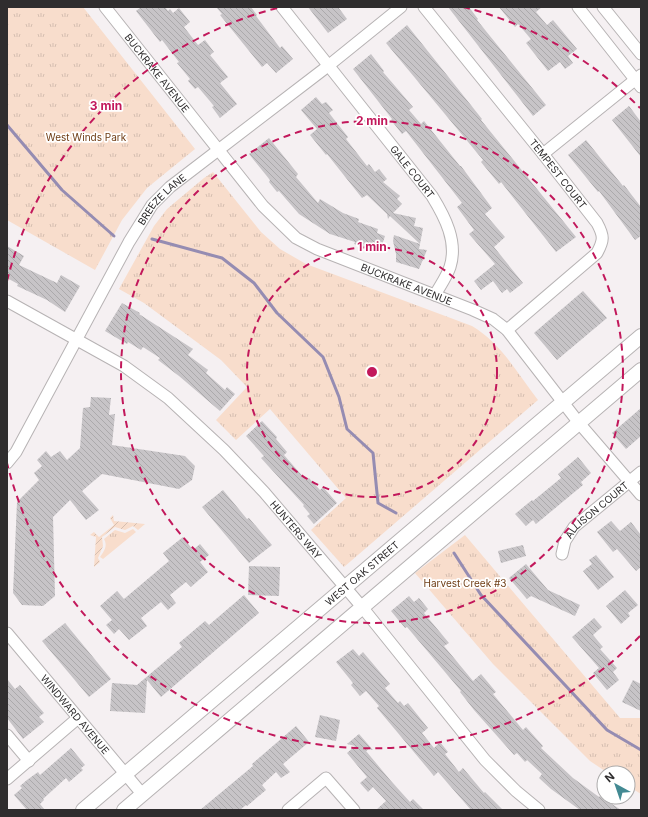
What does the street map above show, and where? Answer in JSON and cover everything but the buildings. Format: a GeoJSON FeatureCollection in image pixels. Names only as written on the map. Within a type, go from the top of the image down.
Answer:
{"type":"FeatureCollection","features":[{"type":"Feature","properties":{"kind":"main road","name":"WEST OAK STREET"},"geometry":{"type":"LineString","coordinates":[[83,810],[641,336]]}},
{"type":"Feature","properties":{"kind":"main road"},"geometry":{"type":"LineString","coordinates":[[124,810],[641,370]]}},
{"type":"Feature","properties":{"kind":"street","name":"BUCKRAKE AVENUE"},"geometry":{"type":"LineString","coordinates":[[105,7],[217,150],[263,206],[296,238],[318,249],[493,319],[507,330],[579,423],[641,495]]}},
{"type":"Feature","properties":{"kind":"street","name":"GALE COURT"},"geometry":{"type":"LineString","coordinates":[[282,7],[432,196],[441,211],[448,225],[452,255],[450,268],[435,295]]}},
{"type":"Feature","properties":{"kind":"street","name":"BREEZE LANE"},"geometry":{"type":"LineString","coordinates":[[7,463],[16,452],[78,340],[129,242],[152,205],[170,187],[328,66],[401,7]]}},
{"type":"Feature","properties":{"kind":"street","name":"TEMPEST COURT"},"geometry":{"type":"LineString","coordinates":[[424,7],[543,154],[597,223],[602,232],[603,243],[597,253],[507,330]]}},
{"type":"Feature","properties":{"kind":"street"},"geometry":{"type":"LineString","coordinates":[[543,154],[639,81],[578,7]]}},
{"type":"Feature","properties":{"kind":"street"},"geometry":{"type":"LineString","coordinates":[[603,7],[641,54]]}},
{"type":"Feature","properties":{"kind":"street","name":"HUNTERS WAY"},"geometry":{"type":"LineString","coordinates":[[7,301],[124,366],[145,380],[168,398],[240,465],[362,607],[485,760],[539,810]]}},
{"type":"Feature","properties":{"kind":"street","name":"ALLISON COURT"},"geometry":{"type":"LineString","coordinates":[[562,554],[565,541],[574,527],[641,472]]}},
{"type":"Feature","properties":{"kind":"street","name":"WINDWARD AVENUE"},"geometry":{"type":"LineString","coordinates":[[7,633],[143,795]]}},
{"type":"Feature","properties":{"kind":"street"},"geometry":{"type":"LineString","coordinates":[[7,779],[78,718]]}},
{"type":"Feature","properties":{"kind":"street"},"geometry":{"type":"LineString","coordinates":[[7,735],[28,761]]}},
{"type":"Feature","properties":{"kind":"street"},"geometry":{"type":"LineString","coordinates":[[288,810],[326,778],[354,810]]}},
{"type":"Feature","properties":{"kind":"green space","name":"West Winds Park"},"geometry":{"type":"Polygon","coordinates":[[[7,7],[83,7],[195,149],[147,188],[122,220],[95,270],[7,220],[7,7]]]}},
{"type":"Feature","properties":{"kind":"green space"},"geometry":{"type":"Polygon","coordinates":[[[213,172],[261,232],[280,249],[306,264],[472,326],[492,341],[538,400],[344,567],[311,530],[346,498],[270,409],[236,440],[216,420],[247,387],[221,360],[144,303],[119,289],[154,226],[167,209],[213,172]]]}},
{"type":"Feature","properties":{"kind":"green space"},"geometry":{"type":"Polygon","coordinates":[[[113,515],[114,521],[145,524],[138,530],[133,526],[125,530],[115,527],[102,537],[103,546],[98,558],[100,562],[94,567],[96,537],[90,535],[94,532],[99,537],[114,525],[110,518],[113,515]]]}},
{"type":"Feature","properties":{"kind":"green space"},"geometry":{"type":"Polygon","coordinates":[[[133,529],[136,532],[103,559],[100,557],[106,546],[104,539],[115,530],[125,533],[133,529]]]}},
{"type":"Feature","properties":{"kind":"green space","name":"Harvest Creek #3"},"geometry":{"type":"Polygon","coordinates":[[[465,535],[620,718],[641,718],[641,794],[636,791],[636,765],[596,765],[590,761],[493,664],[415,573],[465,535]]]}},
{"type":"Feature","properties":{"kind":"waterway"},"geometry":{"type":"LineString","coordinates":[[7,125],[62,190],[114,236]]}},
{"type":"Feature","properties":{"kind":"waterway"},"geometry":{"type":"LineString","coordinates":[[152,239],[222,258],[254,283],[277,313],[323,357],[339,397],[347,429],[373,453],[378,503],[396,513]]}},
{"type":"Feature","properties":{"kind":"waterway"},"geometry":{"type":"LineString","coordinates":[[454,553],[481,595],[607,730],[641,750]]}}]}
